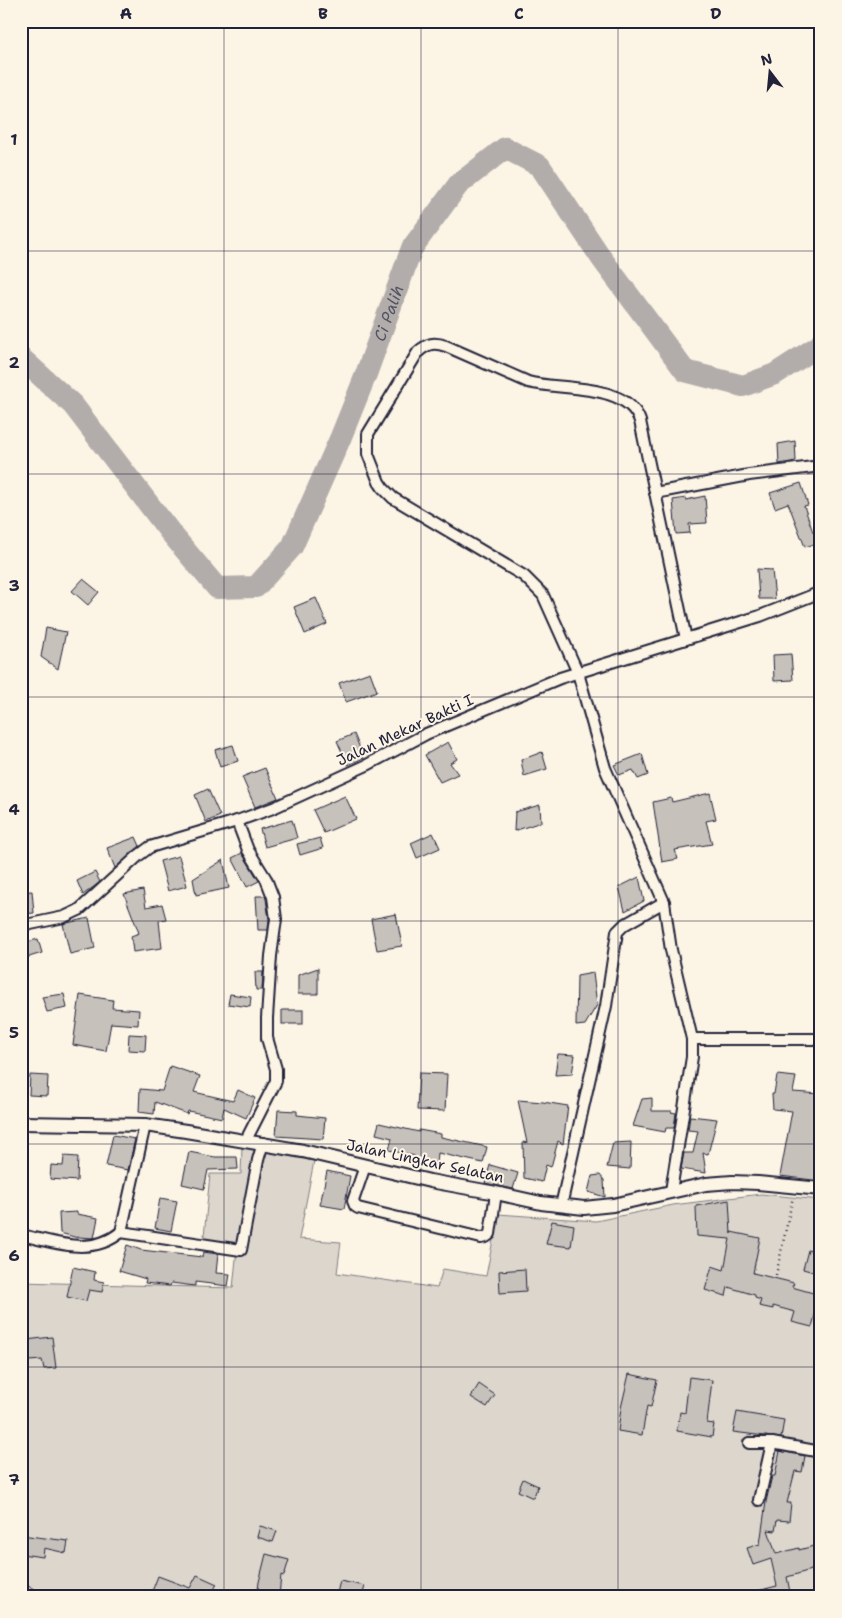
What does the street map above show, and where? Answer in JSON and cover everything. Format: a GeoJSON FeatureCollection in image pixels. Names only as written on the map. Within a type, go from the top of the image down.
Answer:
{"type":"FeatureCollection","features":[{"type":"Feature","properties":{"kind":"street"},"geometry":{"type":"LineString","coordinates":[[671,1191],[692,1057],[692,1039],[671,950],[664,902],[605,768],[578,673],[543,595],[524,576],[393,498],[379,482],[368,454],[368,434],[418,352],[434,342],[528,382],[542,386],[591,390],[631,404],[638,413],[640,421],[686,639]]}},
{"type":"Feature","properties":{"kind":"street"},"geometry":{"type":"LineString","coordinates":[[655,493],[749,475],[821,466]]}},
{"type":"Feature","properties":{"kind":"street","name":"Jalan Mekar Bakti I"},"geometry":{"type":"LineString","coordinates":[[21,926],[64,917],[79,910],[150,847],[237,822],[282,804],[366,765],[426,734],[532,689],[760,616],[821,592]]}},
{"type":"Feature","properties":{"kind":"street"},"geometry":{"type":"LineString","coordinates":[[237,822],[248,850],[266,879],[273,897],[276,919],[271,956],[267,1018],[267,1038],[276,1069],[276,1081],[246,1140]]}},
{"type":"Feature","properties":{"kind":"street"},"geometry":{"type":"LineString","coordinates":[[561,1206],[606,1006],[618,932],[624,925],[664,902]]}},
{"type":"Feature","properties":{"kind":"street"},"geometry":{"type":"LineString","coordinates":[[692,1039],[821,1039]]}},
{"type":"Feature","properties":{"kind":"street","name":"Jalan Lingkar Selatan"},"geometry":{"type":"LineString","coordinates":[[21,1123],[145,1125],[246,1140],[541,1204],[584,1208],[613,1205],[706,1184],[732,1182],[821,1189]]}},
{"type":"Feature","properties":{"kind":"street"},"geometry":{"type":"LineString","coordinates":[[21,1235],[73,1246],[94,1246],[110,1241],[121,1232],[145,1125]]}},
{"type":"Feature","properties":{"kind":"street"},"geometry":{"type":"LineString","coordinates":[[121,1232],[241,1250],[263,1143]]}},
{"type":"Feature","properties":{"kind":"street"},"geometry":{"type":"LineString","coordinates":[[365,1166],[353,1201],[358,1208],[481,1238],[490,1234],[496,1193]]}},
{"type":"Feature","properties":{"kind":"street"},"geometry":{"type":"LineString","coordinates":[[749,1443],[772,1443],[821,1452]]}},
{"type":"Feature","properties":{"kind":"street"},"geometry":{"type":"LineString","coordinates":[[759,1500],[772,1443]]}},
{"type":"Feature","properties":{"kind":"path"},"geometry":{"type":"LineString","coordinates":[[776,1275],[796,1186]]}},
{"type":"Feature","properties":{"kind":"shaded area"},"geometry":{"type":"Polygon","coordinates":[[[242,1147],[314,1161],[299,1239],[341,1242],[337,1273],[437,1288],[443,1269],[486,1276],[498,1214],[596,1221],[673,1205],[761,1194],[821,1200],[821,1597],[21,1597],[21,1282],[233,1288],[237,1249],[203,1247],[210,1174],[241,1174],[242,1147]]]}},
{"type":"Feature","properties":{"kind":"building"},"geometry":{"type":"Polygon","coordinates":[[[795,441],[796,461],[779,464],[778,444],[795,441]]]}},
{"type":"Feature","properties":{"kind":"building"},"geometry":{"type":"Polygon","coordinates":[[[801,483],[808,505],[804,506],[813,532],[821,530],[821,542],[805,547],[788,503],[775,508],[770,493],[801,483]]]}},
{"type":"Feature","properties":{"kind":"building"},"geometry":{"type":"Polygon","coordinates":[[[705,496],[707,523],[689,524],[690,533],[676,534],[673,500],[686,498],[686,500],[705,496]]]}},
{"type":"Feature","properties":{"kind":"building"},"geometry":{"type":"Polygon","coordinates":[[[757,569],[772,570],[775,599],[759,599],[757,569]]]}},
{"type":"Feature","properties":{"kind":"building"},"geometry":{"type":"Polygon","coordinates":[[[83,579],[99,592],[88,605],[72,591],[83,579]]]}},
{"type":"Feature","properties":{"kind":"building"},"geometry":{"type":"Polygon","coordinates":[[[316,598],[327,624],[305,634],[294,607],[316,598]]]}},
{"type":"Feature","properties":{"kind":"building"},"geometry":{"type":"Polygon","coordinates":[[[46,628],[66,632],[58,669],[41,657],[46,628]]]}},
{"type":"Feature","properties":{"kind":"building"},"geometry":{"type":"Polygon","coordinates":[[[791,654],[793,680],[774,681],[773,655],[791,654]]]}},
{"type":"Feature","properties":{"kind":"building"},"geometry":{"type":"Polygon","coordinates":[[[370,672],[377,691],[346,702],[339,683],[370,672]]]}},
{"type":"Feature","properties":{"kind":"building"},"geometry":{"type":"Polygon","coordinates":[[[354,734],[364,758],[348,765],[337,741],[354,734]]]}},
{"type":"Feature","properties":{"kind":"building"},"geometry":{"type":"Polygon","coordinates":[[[448,742],[457,759],[450,763],[458,774],[440,782],[425,755],[448,742]]]}},
{"type":"Feature","properties":{"kind":"building"},"geometry":{"type":"Polygon","coordinates":[[[233,745],[238,761],[220,767],[215,750],[233,745]]]}},
{"type":"Feature","properties":{"kind":"building"},"geometry":{"type":"Polygon","coordinates":[[[542,752],[547,769],[524,776],[521,760],[542,752]]]}},
{"type":"Feature","properties":{"kind":"building"},"geometry":{"type":"Polygon","coordinates":[[[642,754],[648,775],[638,779],[633,770],[619,775],[614,765],[642,754]]]}},
{"type":"Feature","properties":{"kind":"building"},"geometry":{"type":"Polygon","coordinates":[[[265,768],[278,798],[255,807],[242,777],[265,768]]]}},
{"type":"Feature","properties":{"kind":"building"},"geometry":{"type":"Polygon","coordinates":[[[208,789],[220,816],[206,822],[195,795],[208,789]]]}},
{"type":"Feature","properties":{"kind":"building"},"geometry":{"type":"Polygon","coordinates":[[[710,793],[716,819],[706,821],[712,844],[675,850],[678,859],[662,862],[653,802],[671,798],[672,802],[710,793]]]}},
{"type":"Feature","properties":{"kind":"building"},"geometry":{"type":"Polygon","coordinates":[[[345,796],[356,819],[324,833],[313,810],[345,796]]]}},
{"type":"Feature","properties":{"kind":"building"},"geometry":{"type":"Polygon","coordinates":[[[540,805],[541,822],[514,831],[515,812],[540,805]]]}},
{"type":"Feature","properties":{"kind":"building"},"geometry":{"type":"Polygon","coordinates":[[[292,820],[297,838],[265,847],[260,829],[292,820]]]}},
{"type":"Feature","properties":{"kind":"building"},"geometry":{"type":"Polygon","coordinates":[[[433,833],[440,848],[417,858],[411,843],[433,833]]]}},
{"type":"Feature","properties":{"kind":"building"},"geometry":{"type":"Polygon","coordinates":[[[136,837],[140,846],[115,868],[107,848],[136,837]]]}},
{"type":"Feature","properties":{"kind":"building"},"geometry":{"type":"Polygon","coordinates":[[[320,838],[323,848],[300,855],[297,844],[320,838]]]}},
{"type":"Feature","properties":{"kind":"building"},"geometry":{"type":"Polygon","coordinates":[[[242,853],[259,881],[247,887],[232,858],[242,853]]]}},
{"type":"Feature","properties":{"kind":"building"},"geometry":{"type":"Polygon","coordinates":[[[179,856],[187,886],[168,891],[160,861],[179,856]]]}},
{"type":"Feature","properties":{"kind":"building"},"geometry":{"type":"Polygon","coordinates":[[[223,860],[229,888],[196,895],[193,879],[223,860]]]}},
{"type":"Feature","properties":{"kind":"building"},"geometry":{"type":"Polygon","coordinates":[[[95,872],[100,882],[83,895],[77,881],[95,872]]]}},
{"type":"Feature","properties":{"kind":"building"},"geometry":{"type":"Polygon","coordinates":[[[639,877],[644,901],[625,911],[619,887],[639,877]]]}},
{"type":"Feature","properties":{"kind":"building"},"geometry":{"type":"Polygon","coordinates":[[[143,890],[146,907],[162,904],[166,919],[159,921],[162,948],[133,952],[131,936],[139,933],[124,894],[143,890]]]}},
{"type":"Feature","properties":{"kind":"building"},"geometry":{"type":"Polygon","coordinates":[[[32,891],[34,913],[21,914],[21,892],[32,891]]]}},
{"type":"Feature","properties":{"kind":"building"},"geometry":{"type":"Polygon","coordinates":[[[256,896],[265,896],[269,919],[268,930],[258,930],[256,896]]]}},
{"type":"Feature","properties":{"kind":"building"},"geometry":{"type":"Polygon","coordinates":[[[396,914],[402,946],[377,950],[371,919],[396,914]]]}},
{"type":"Feature","properties":{"kind":"building"},"geometry":{"type":"Polygon","coordinates":[[[89,918],[95,948],[70,954],[63,924],[89,918]]]}},
{"type":"Feature","properties":{"kind":"building"},"geometry":{"type":"Polygon","coordinates":[[[38,939],[42,953],[29,957],[24,943],[38,939]]]}},
{"type":"Feature","properties":{"kind":"building"},"geometry":{"type":"Polygon","coordinates":[[[318,968],[318,994],[298,994],[298,975],[318,968]]]}},
{"type":"Feature","properties":{"kind":"building"},"geometry":{"type":"Polygon","coordinates":[[[255,972],[263,972],[262,990],[256,990],[255,972]]]}},
{"type":"Feature","properties":{"kind":"building"},"geometry":{"type":"Polygon","coordinates":[[[593,973],[597,1005],[585,1025],[576,1026],[577,976],[593,973]]]}},
{"type":"Feature","properties":{"kind":"building"},"geometry":{"type":"Polygon","coordinates":[[[64,994],[67,1008],[47,1012],[42,997],[64,994]]]}},
{"type":"Feature","properties":{"kind":"building"},"geometry":{"type":"Polygon","coordinates":[[[230,994],[251,997],[250,1007],[228,1004],[230,994]]]}},
{"type":"Feature","properties":{"kind":"building"},"geometry":{"type":"Polygon","coordinates":[[[80,995],[113,1000],[112,1008],[139,1010],[138,1025],[111,1023],[106,1051],[73,1045],[80,995]]]}},
{"type":"Feature","properties":{"kind":"building"},"geometry":{"type":"Polygon","coordinates":[[[282,1010],[303,1010],[303,1024],[282,1024],[282,1010]]]}},
{"type":"Feature","properties":{"kind":"building"},"geometry":{"type":"Polygon","coordinates":[[[129,1034],[146,1035],[145,1051],[128,1050],[129,1034]]]}},
{"type":"Feature","properties":{"kind":"building"},"geometry":{"type":"Polygon","coordinates":[[[558,1054],[575,1055],[572,1074],[555,1075],[558,1054]]]}},
{"type":"Feature","properties":{"kind":"building"},"geometry":{"type":"Polygon","coordinates":[[[170,1066],[200,1076],[194,1092],[233,1101],[238,1090],[255,1098],[246,1118],[224,1108],[222,1118],[188,1111],[187,1114],[155,1102],[154,1114],[139,1112],[140,1089],[162,1091],[170,1066]]]}},
{"type":"Feature","properties":{"kind":"building"},"geometry":{"type":"Polygon","coordinates":[[[419,1073],[447,1074],[445,1111],[417,1110],[419,1073]]]}},
{"type":"Feature","properties":{"kind":"building"},"geometry":{"type":"Polygon","coordinates":[[[30,1075],[48,1076],[47,1096],[29,1095],[30,1075]]]}},
{"type":"Feature","properties":{"kind":"building"},"geometry":{"type":"Polygon","coordinates":[[[777,1075],[796,1077],[793,1092],[821,1094],[821,1181],[780,1176],[792,1111],[773,1109],[772,1094],[774,1094],[777,1075]]]}},
{"type":"Feature","properties":{"kind":"building"},"geometry":{"type":"Polygon","coordinates":[[[652,1098],[652,1111],[672,1111],[676,1113],[674,1128],[666,1128],[665,1132],[633,1126],[642,1099],[652,1098]]]}},
{"type":"Feature","properties":{"kind":"building"},"geometry":{"type":"Polygon","coordinates":[[[518,1100],[568,1106],[563,1144],[558,1141],[551,1167],[546,1165],[542,1182],[524,1178],[523,1142],[527,1143],[518,1100]]]}},
{"type":"Feature","properties":{"kind":"building"},"geometry":{"type":"Polygon","coordinates":[[[278,1110],[297,1111],[297,1115],[325,1118],[323,1139],[276,1136],[278,1110]]]}},
{"type":"Feature","properties":{"kind":"building"},"geometry":{"type":"Polygon","coordinates":[[[690,1116],[717,1119],[708,1154],[703,1153],[706,1173],[681,1169],[684,1153],[693,1153],[698,1131],[688,1130],[690,1116]]]}},
{"type":"Feature","properties":{"kind":"building"},"geometry":{"type":"Polygon","coordinates":[[[379,1123],[419,1132],[419,1130],[441,1134],[441,1137],[487,1147],[483,1163],[438,1153],[437,1163],[414,1160],[415,1156],[389,1150],[392,1138],[376,1134],[379,1123]]]}},
{"type":"Feature","properties":{"kind":"building"},"geometry":{"type":"Polygon","coordinates":[[[113,1135],[135,1139],[128,1170],[106,1166],[113,1135]]]}},
{"type":"Feature","properties":{"kind":"building"},"geometry":{"type":"Polygon","coordinates":[[[631,1142],[630,1169],[607,1167],[613,1143],[631,1142]]]}},
{"type":"Feature","properties":{"kind":"building"},"geometry":{"type":"Polygon","coordinates":[[[189,1152],[215,1157],[237,1157],[238,1169],[208,1170],[204,1189],[182,1184],[189,1152]]]}},
{"type":"Feature","properties":{"kind":"building"},"geometry":{"type":"Polygon","coordinates":[[[64,1156],[78,1157],[77,1181],[50,1179],[51,1165],[63,1166],[64,1156]]]}},
{"type":"Feature","properties":{"kind":"building"},"geometry":{"type":"Polygon","coordinates":[[[490,1165],[518,1173],[513,1189],[485,1183],[490,1165]]]}},
{"type":"Feature","properties":{"kind":"building"},"geometry":{"type":"Polygon","coordinates":[[[327,1171],[350,1176],[344,1209],[320,1205],[327,1171]]]}},
{"type":"Feature","properties":{"kind":"building"},"geometry":{"type":"Polygon","coordinates":[[[600,1175],[604,1180],[605,1197],[588,1192],[592,1176],[600,1175]]]}},
{"type":"Feature","properties":{"kind":"building"},"geometry":{"type":"Polygon","coordinates":[[[160,1198],[177,1201],[171,1231],[155,1228],[160,1198]]]}},
{"type":"Feature","properties":{"kind":"building"},"geometry":{"type":"Polygon","coordinates":[[[729,1200],[731,1234],[731,1232],[760,1238],[753,1273],[794,1283],[792,1287],[820,1295],[812,1327],[792,1322],[795,1312],[773,1306],[773,1309],[759,1306],[761,1300],[755,1298],[755,1295],[728,1287],[726,1296],[705,1290],[712,1266],[724,1270],[730,1239],[697,1236],[696,1206],[729,1200]]]}},
{"type":"Feature","properties":{"kind":"building"},"geometry":{"type":"Polygon","coordinates":[[[77,1212],[77,1214],[98,1218],[94,1238],[78,1238],[60,1233],[59,1213],[77,1212]]]}},
{"type":"Feature","properties":{"kind":"building"},"geometry":{"type":"Polygon","coordinates":[[[552,1221],[574,1225],[571,1247],[546,1244],[552,1221]]]}},
{"type":"Feature","properties":{"kind":"building"},"geometry":{"type":"Polygon","coordinates":[[[127,1245],[141,1250],[202,1257],[203,1252],[218,1254],[216,1273],[230,1274],[228,1286],[195,1282],[195,1286],[171,1283],[170,1286],[145,1283],[146,1279],[119,1271],[127,1245]]]}},
{"type":"Feature","properties":{"kind":"building"},"geometry":{"type":"Polygon","coordinates":[[[808,1250],[821,1254],[821,1274],[803,1269],[808,1250]]]}},
{"type":"Feature","properties":{"kind":"building"},"geometry":{"type":"Polygon","coordinates":[[[73,1267],[95,1272],[94,1280],[104,1282],[102,1292],[89,1290],[86,1301],[67,1297],[73,1267]]]}},
{"type":"Feature","properties":{"kind":"building"},"geometry":{"type":"Polygon","coordinates":[[[525,1269],[526,1291],[500,1293],[499,1271],[525,1269]]]}},
{"type":"Feature","properties":{"kind":"building"},"geometry":{"type":"Polygon","coordinates":[[[52,1337],[56,1368],[44,1369],[42,1360],[29,1361],[26,1340],[52,1337]]]}},
{"type":"Feature","properties":{"kind":"building"},"geometry":{"type":"Polygon","coordinates":[[[629,1374],[657,1380],[651,1407],[647,1406],[642,1435],[618,1431],[629,1374]]]}},
{"type":"Feature","properties":{"kind":"building"},"geometry":{"type":"Polygon","coordinates":[[[689,1377],[712,1380],[707,1423],[714,1424],[712,1437],[677,1431],[680,1412],[685,1413],[689,1377]]]}},
{"type":"Feature","properties":{"kind":"building"},"geometry":{"type":"Polygon","coordinates":[[[479,1384],[495,1395],[487,1407],[471,1397],[479,1384]]]}},
{"type":"Feature","properties":{"kind":"building"},"geometry":{"type":"Polygon","coordinates":[[[737,1412],[784,1420],[781,1438],[733,1432],[737,1412]]]}},
{"type":"Feature","properties":{"kind":"building"},"geometry":{"type":"Polygon","coordinates":[[[780,1451],[805,1456],[802,1472],[795,1471],[787,1503],[791,1503],[789,1521],[777,1520],[775,1531],[768,1530],[776,1554],[821,1544],[821,1567],[787,1577],[791,1597],[750,1597],[749,1593],[777,1586],[771,1559],[753,1565],[747,1548],[760,1544],[766,1502],[772,1476],[775,1476],[780,1451]]]}},
{"type":"Feature","properties":{"kind":"building"},"geometry":{"type":"Polygon","coordinates":[[[523,1479],[538,1486],[533,1498],[518,1491],[523,1479]]]}},
{"type":"Feature","properties":{"kind":"building"},"geometry":{"type":"Polygon","coordinates":[[[260,1526],[277,1531],[273,1542],[257,1537],[260,1526]]]}},
{"type":"Feature","properties":{"kind":"building"},"geometry":{"type":"Polygon","coordinates":[[[21,1535],[68,1541],[66,1553],[44,1548],[43,1557],[21,1554],[21,1535]]]}},
{"type":"Feature","properties":{"kind":"building"},"geometry":{"type":"Polygon","coordinates":[[[266,1554],[289,1560],[284,1576],[281,1575],[279,1597],[257,1597],[266,1554]]]}},
{"type":"Feature","properties":{"kind":"building"},"geometry":{"type":"Polygon","coordinates":[[[197,1575],[217,1584],[210,1597],[158,1597],[151,1594],[158,1576],[190,1588],[197,1575]]]}},
{"type":"Feature","properties":{"kind":"building"},"geometry":{"type":"Polygon","coordinates":[[[340,1581],[365,1586],[362,1597],[336,1597],[340,1581]]]}},
{"type":"Feature","properties":{"kind":"building"},"geometry":{"type":"Polygon","coordinates":[[[26,1585],[51,1597],[21,1597],[26,1585]]]}},
{"type":"Feature","properties":{"kind":"waterway","name":"Ci Palih"},"geometry":{"type":"LineString","coordinates":[[21,358],[73,405],[170,532],[217,588],[256,587],[292,547],[365,377],[412,248],[458,185],[505,148],[540,166],[602,259],[685,371],[743,386],[775,374],[821,343]]}}]}
